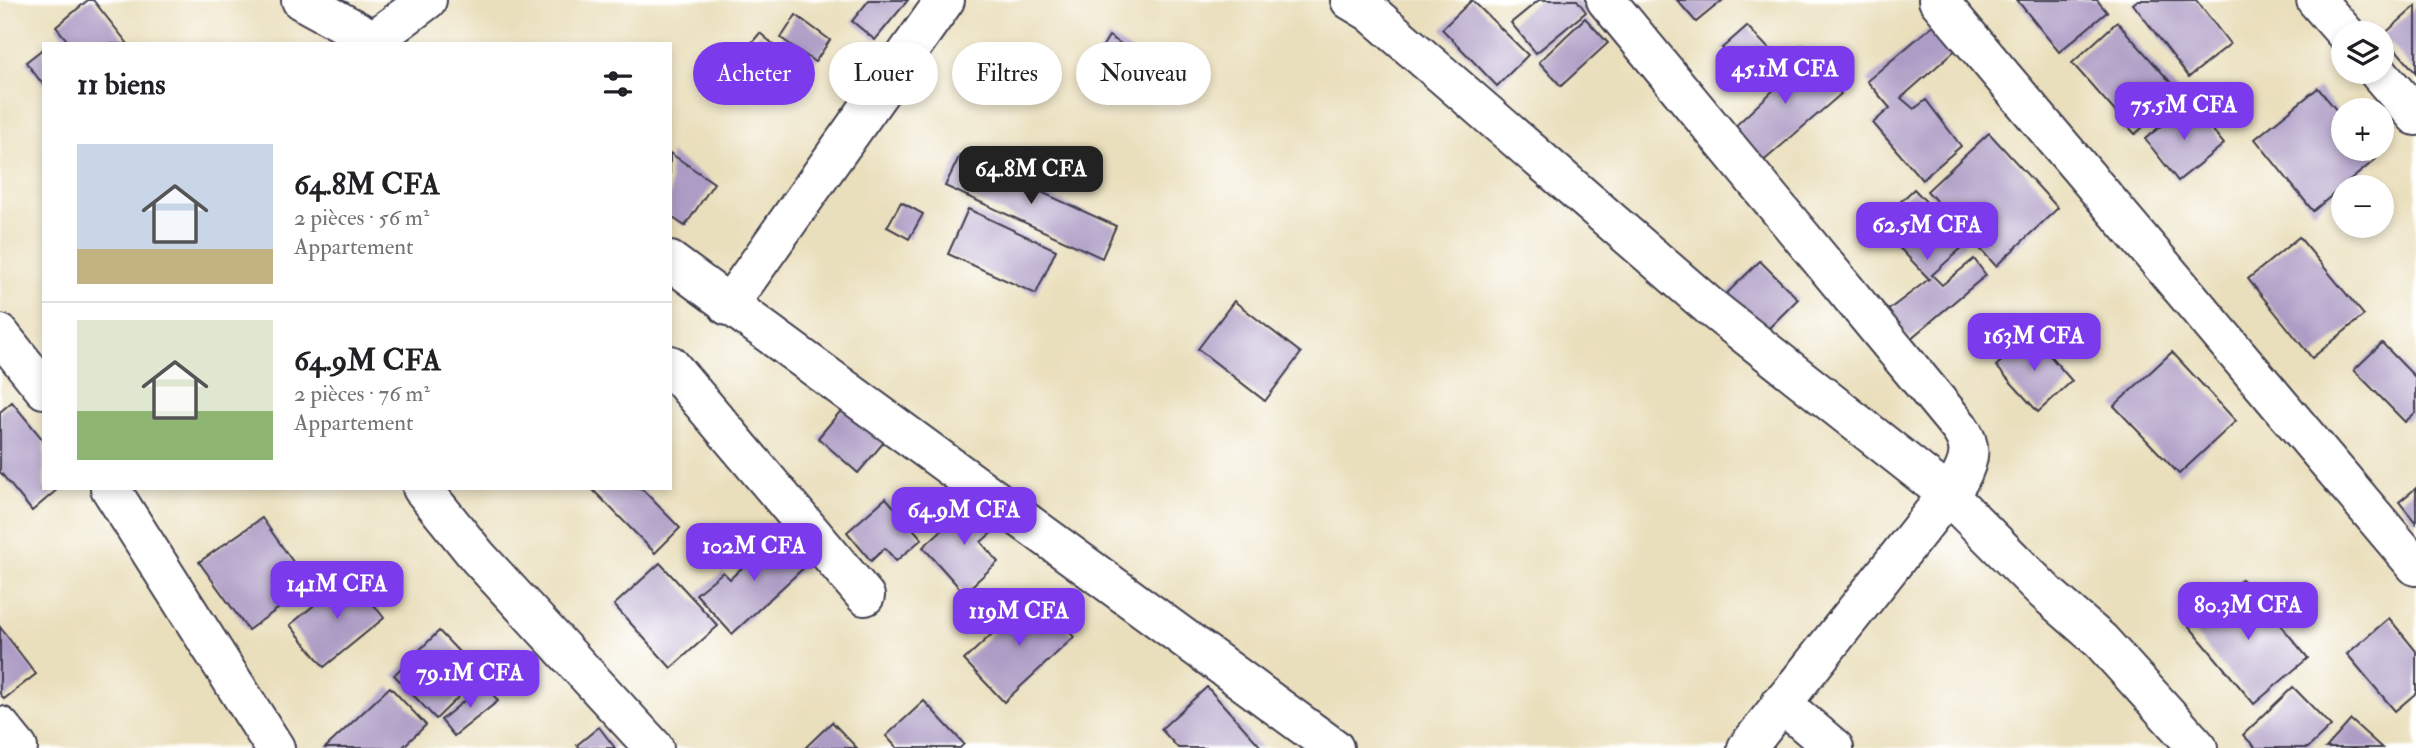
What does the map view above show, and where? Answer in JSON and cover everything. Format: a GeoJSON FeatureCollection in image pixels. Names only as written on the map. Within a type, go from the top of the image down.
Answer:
{"type":"FeatureCollection","features":[{"type":"Feature","properties":{"kind":"street"},"geometry":{"type":"LineString","coordinates":[[301,0],[378,41],[427,0]]}},
{"type":"Feature","properties":{"kind":"street"},"geometry":{"type":"LineString","coordinates":[[727,306],[945,0]]}},
{"type":"Feature","properties":{"kind":"street"},"geometry":{"type":"LineString","coordinates":[[1605,0],[1964,435],[1969,447],[1969,458],[1959,480],[1747,748]]}},
{"type":"Feature","properties":{"kind":"street"},"geometry":{"type":"LineString","coordinates":[[1938,0],[2416,566]]}},
{"type":"Feature","properties":{"kind":"street"},"geometry":{"type":"LineString","coordinates":[[2316,0],[2334,21]]}},
{"type":"Feature","properties":{"kind":"street"},"geometry":{"type":"LineString","coordinates":[[1368,4],[1709,306],[1947,494],[2045,592],[2102,641],[2197,748]]}},
{"type":"Feature","properties":{"kind":"street"},"geometry":{"type":"LineString","coordinates":[[2388,84],[2416,116]]}},
{"type":"Feature","properties":{"kind":"street"},"geometry":{"type":"LineString","coordinates":[[672,263],[727,306],[1334,748]]}},
{"type":"Feature","properties":{"kind":"street"},"geometry":{"type":"LineString","coordinates":[[0,334],[42,386]]}},
{"type":"Feature","properties":{"kind":"street"},"geometry":{"type":"LineString","coordinates":[[672,367],[865,596]]}},
{"type":"Feature","properties":{"kind":"street"},"geometry":{"type":"LineString","coordinates":[[111,490],[275,748]]}},
{"type":"Feature","properties":{"kind":"street"},"geometry":{"type":"LineString","coordinates":[[424,490],[478,557],[654,748]]}},
{"type":"Feature","properties":{"kind":"street"},"geometry":{"type":"LineString","coordinates":[[1781,703],[1834,748]]}},
{"type":"Feature","properties":{"kind":"street"},"geometry":{"type":"LineString","coordinates":[[0,726],[18,748]]}},
{"type":"Feature","properties":{"kind":"building"},"geometry":{"type":"Polygon","coordinates":[[[88,0],[93,0],[126,42],[68,42],[56,27],[88,0]]]}},
{"type":"Feature","properties":{"kind":"building"},"geometry":{"type":"Polygon","coordinates":[[[869,0],[908,0],[875,40],[852,21],[869,0]]]}},
{"type":"Feature","properties":{"kind":"building"},"geometry":{"type":"Polygon","coordinates":[[[1472,0],[1528,55],[1497,86],[1442,29],[1472,0]]]}},
{"type":"Feature","properties":{"kind":"building"},"geometry":{"type":"Polygon","coordinates":[[[1539,0],[1577,0],[1586,12],[1536,53],[1511,23],[1539,0]]]}},
{"type":"Feature","properties":{"kind":"building"},"geometry":{"type":"Polygon","coordinates":[[[1677,0],[1723,0],[1696,22],[1677,0]]]}},
{"type":"Feature","properties":{"kind":"building"},"geometry":{"type":"Polygon","coordinates":[[[2017,0],[2097,0],[2107,12],[2059,52],[2017,0]]]}},
{"type":"Feature","properties":{"kind":"building"},"geometry":{"type":"Polygon","coordinates":[[[2138,0],[2196,0],[2230,44],[2189,77],[2133,4],[2138,0]]]}},
{"type":"Feature","properties":{"kind":"building"},"geometry":{"type":"Polygon","coordinates":[[[2416,6],[2416,73],[2394,48],[2394,25],[2416,6]]]}},
{"type":"Feature","properties":{"kind":"building"},"geometry":{"type":"Polygon","coordinates":[[[796,15],[830,40],[815,62],[815,42],[787,42],[781,38],[796,15]]]}},
{"type":"Feature","properties":{"kind":"building"},"geometry":{"type":"Polygon","coordinates":[[[1585,18],[1608,43],[1561,86],[1539,62],[1585,18]]]}},
{"type":"Feature","properties":{"kind":"building"},"geometry":{"type":"Polygon","coordinates":[[[1938,21],[1960,46],[1901,98],[1914,109],[1926,100],[1961,146],[1922,180],[1873,123],[1890,108],[1867,81],[1938,21]]]}},
{"type":"Feature","properties":{"kind":"building"},"geometry":{"type":"Polygon","coordinates":[[[2117,22],[2181,94],[2135,134],[2072,63],[2117,22]]]}},
{"type":"Feature","properties":{"kind":"building"},"geometry":{"type":"Polygon","coordinates":[[[1747,26],[1770,50],[1745,74],[1722,48],[1747,26]]]}},
{"type":"Feature","properties":{"kind":"building"},"geometry":{"type":"Polygon","coordinates":[[[760,33],[771,42],[752,42],[760,33]]]}},
{"type":"Feature","properties":{"kind":"building"},"geometry":{"type":"Polygon","coordinates":[[[1109,36],[1118,42],[1105,42],[1109,36]]]}},
{"type":"Feature","properties":{"kind":"building"},"geometry":{"type":"Polygon","coordinates":[[[1800,46],[1841,94],[1759,165],[1728,133],[1777,87],[1766,72],[1800,46]]]}},
{"type":"Feature","properties":{"kind":"building"},"geometry":{"type":"Polygon","coordinates":[[[42,50],[42,83],[26,62],[42,50]]]}},
{"type":"Feature","properties":{"kind":"building"},"geometry":{"type":"Polygon","coordinates":[[[2318,88],[2331,104],[2331,161],[2374,161],[2357,175],[2331,175],[2331,196],[2313,211],[2255,139],[2318,88]]]}},
{"type":"Feature","properties":{"kind":"building"},"geometry":{"type":"Polygon","coordinates":[[[2190,102],[2224,144],[2178,181],[2145,139],[2190,102]]]}},
{"type":"Feature","properties":{"kind":"building"},"geometry":{"type":"Polygon","coordinates":[[[1989,133],[2058,208],[1996,266],[1927,191],[1989,133]]]}},
{"type":"Feature","properties":{"kind":"building"},"geometry":{"type":"Polygon","coordinates":[[[672,154],[714,183],[685,226],[672,217],[672,154]]]}},
{"type":"Feature","properties":{"kind":"building"},"geometry":{"type":"Polygon","coordinates":[[[960,155],[1116,226],[1102,258],[945,186],[960,155]]]}},
{"type":"Feature","properties":{"kind":"building"},"geometry":{"type":"Polygon","coordinates":[[[1914,189],[1966,244],[1932,275],[1942,285],[1974,259],[1986,275],[1910,339],[1887,311],[1929,279],[1877,224],[1914,189]]]}},
{"type":"Feature","properties":{"kind":"building"},"geometry":{"type":"Polygon","coordinates":[[[901,202],[923,214],[909,239],[887,227],[901,202]]]}},
{"type":"Feature","properties":{"kind":"building"},"geometry":{"type":"Polygon","coordinates":[[[968,209],[1056,250],[1036,294],[948,254],[968,209]]]}},
{"type":"Feature","properties":{"kind":"building"},"geometry":{"type":"Polygon","coordinates":[[[2299,237],[2364,315],[2312,358],[2248,279],[2299,237]]]}},
{"type":"Feature","properties":{"kind":"building"},"geometry":{"type":"Polygon","coordinates":[[[1760,261],[1798,299],[1762,335],[1724,296],[1760,261]]]}},
{"type":"Feature","properties":{"kind":"building"},"geometry":{"type":"Polygon","coordinates":[[[1234,301],[1301,353],[1265,401],[1198,349],[1234,301]]]}},
{"type":"Feature","properties":{"kind":"building"},"geometry":{"type":"Polygon","coordinates":[[[2031,334],[2072,381],[2038,412],[1996,366],[2031,334]]]}},
{"type":"Feature","properties":{"kind":"building"},"geometry":{"type":"Polygon","coordinates":[[[2382,343],[2416,378],[2416,412],[2405,422],[2354,370],[2382,343]]]}},
{"type":"Feature","properties":{"kind":"building"},"geometry":{"type":"Polygon","coordinates":[[[2172,352],[2236,421],[2179,474],[2114,406],[2172,352]]]}},
{"type":"Feature","properties":{"kind":"building"},"geometry":{"type":"Polygon","coordinates":[[[12,402],[42,439],[42,490],[57,490],[32,511],[0,472],[0,412],[12,402]]]}},
{"type":"Feature","properties":{"kind":"building"},"geometry":{"type":"Polygon","coordinates":[[[844,407],[884,442],[858,473],[818,438],[844,407]]]}},
{"type":"Feature","properties":{"kind":"building"},"geometry":{"type":"Polygon","coordinates":[[[2416,488],[2416,523],[2399,502],[2416,488]]]}},
{"type":"Feature","properties":{"kind":"building"},"geometry":{"type":"Polygon","coordinates":[[[593,490],[643,490],[680,528],[655,553],[593,490]]]}},
{"type":"Feature","properties":{"kind":"building"},"geometry":{"type":"Polygon","coordinates":[[[886,498],[922,539],[896,561],[885,548],[871,561],[847,532],[886,498]]]}},
{"type":"Feature","properties":{"kind":"building"},"geometry":{"type":"Polygon","coordinates":[[[974,501],[997,528],[981,542],[998,562],[964,593],[923,547],[974,501]]]}},
{"type":"Feature","properties":{"kind":"building"},"geometry":{"type":"Polygon","coordinates":[[[262,518],[310,586],[248,630],[199,562],[262,518]]]}},
{"type":"Feature","properties":{"kind":"building"},"geometry":{"type":"Polygon","coordinates":[[[791,535],[810,562],[732,634],[696,594],[723,572],[730,579],[772,539],[791,535]]]}},
{"type":"Feature","properties":{"kind":"building"},"geometry":{"type":"Polygon","coordinates":[[[660,563],[718,626],[671,668],[614,605],[660,563]]]}},
{"type":"Feature","properties":{"kind":"building"},"geometry":{"type":"Polygon","coordinates":[[[351,575],[384,618],[324,667],[290,625],[351,575]]]}},
{"type":"Feature","properties":{"kind":"building"},"geometry":{"type":"Polygon","coordinates":[[[2242,579],[2308,658],[2254,704],[2188,625],[2242,579]]]}},
{"type":"Feature","properties":{"kind":"building"},"geometry":{"type":"Polygon","coordinates":[[[1034,595],[1074,637],[1004,702],[964,660],[1034,595]]]}},
{"type":"Feature","properties":{"kind":"building"},"geometry":{"type":"Polygon","coordinates":[[[2389,618],[2416,651],[2416,693],[2395,711],[2347,654],[2389,618]]]}},
{"type":"Feature","properties":{"kind":"building"},"geometry":{"type":"Polygon","coordinates":[[[0,627],[36,674],[4,699],[0,694],[0,627]]]}},
{"type":"Feature","properties":{"kind":"building"},"geometry":{"type":"Polygon","coordinates":[[[439,631],[481,675],[436,719],[394,675],[439,631]]]}},
{"type":"Feature","properties":{"kind":"building"},"geometry":{"type":"Polygon","coordinates":[[[485,684],[498,701],[454,736],[441,720],[485,684]]]}},
{"type":"Feature","properties":{"kind":"building"},"geometry":{"type":"Polygon","coordinates":[[[390,687],[426,725],[402,748],[325,748],[390,687]]]}},
{"type":"Feature","properties":{"kind":"building"},"geometry":{"type":"Polygon","coordinates":[[[1207,687],[1262,748],[1178,748],[1161,729],[1207,687]]]}},
{"type":"Feature","properties":{"kind":"building"},"geometry":{"type":"Polygon","coordinates":[[[2293,687],[2331,726],[2308,748],[2256,748],[2243,735],[2293,687]]]}},
{"type":"Feature","properties":{"kind":"building"},"geometry":{"type":"Polygon","coordinates":[[[924,701],[964,744],[960,748],[897,748],[886,736],[924,701]]]}},
{"type":"Feature","properties":{"kind":"building"},"geometry":{"type":"Polygon","coordinates":[[[2351,720],[2382,748],[2326,748],[2351,720]]]}},
{"type":"Feature","properties":{"kind":"building"},"geometry":{"type":"Polygon","coordinates":[[[832,722],[857,748],[805,748],[832,722]]]}},
{"type":"Feature","properties":{"kind":"building"},"geometry":{"type":"Polygon","coordinates":[[[599,727],[615,748],[579,748],[577,745],[599,727]]]}}]}
